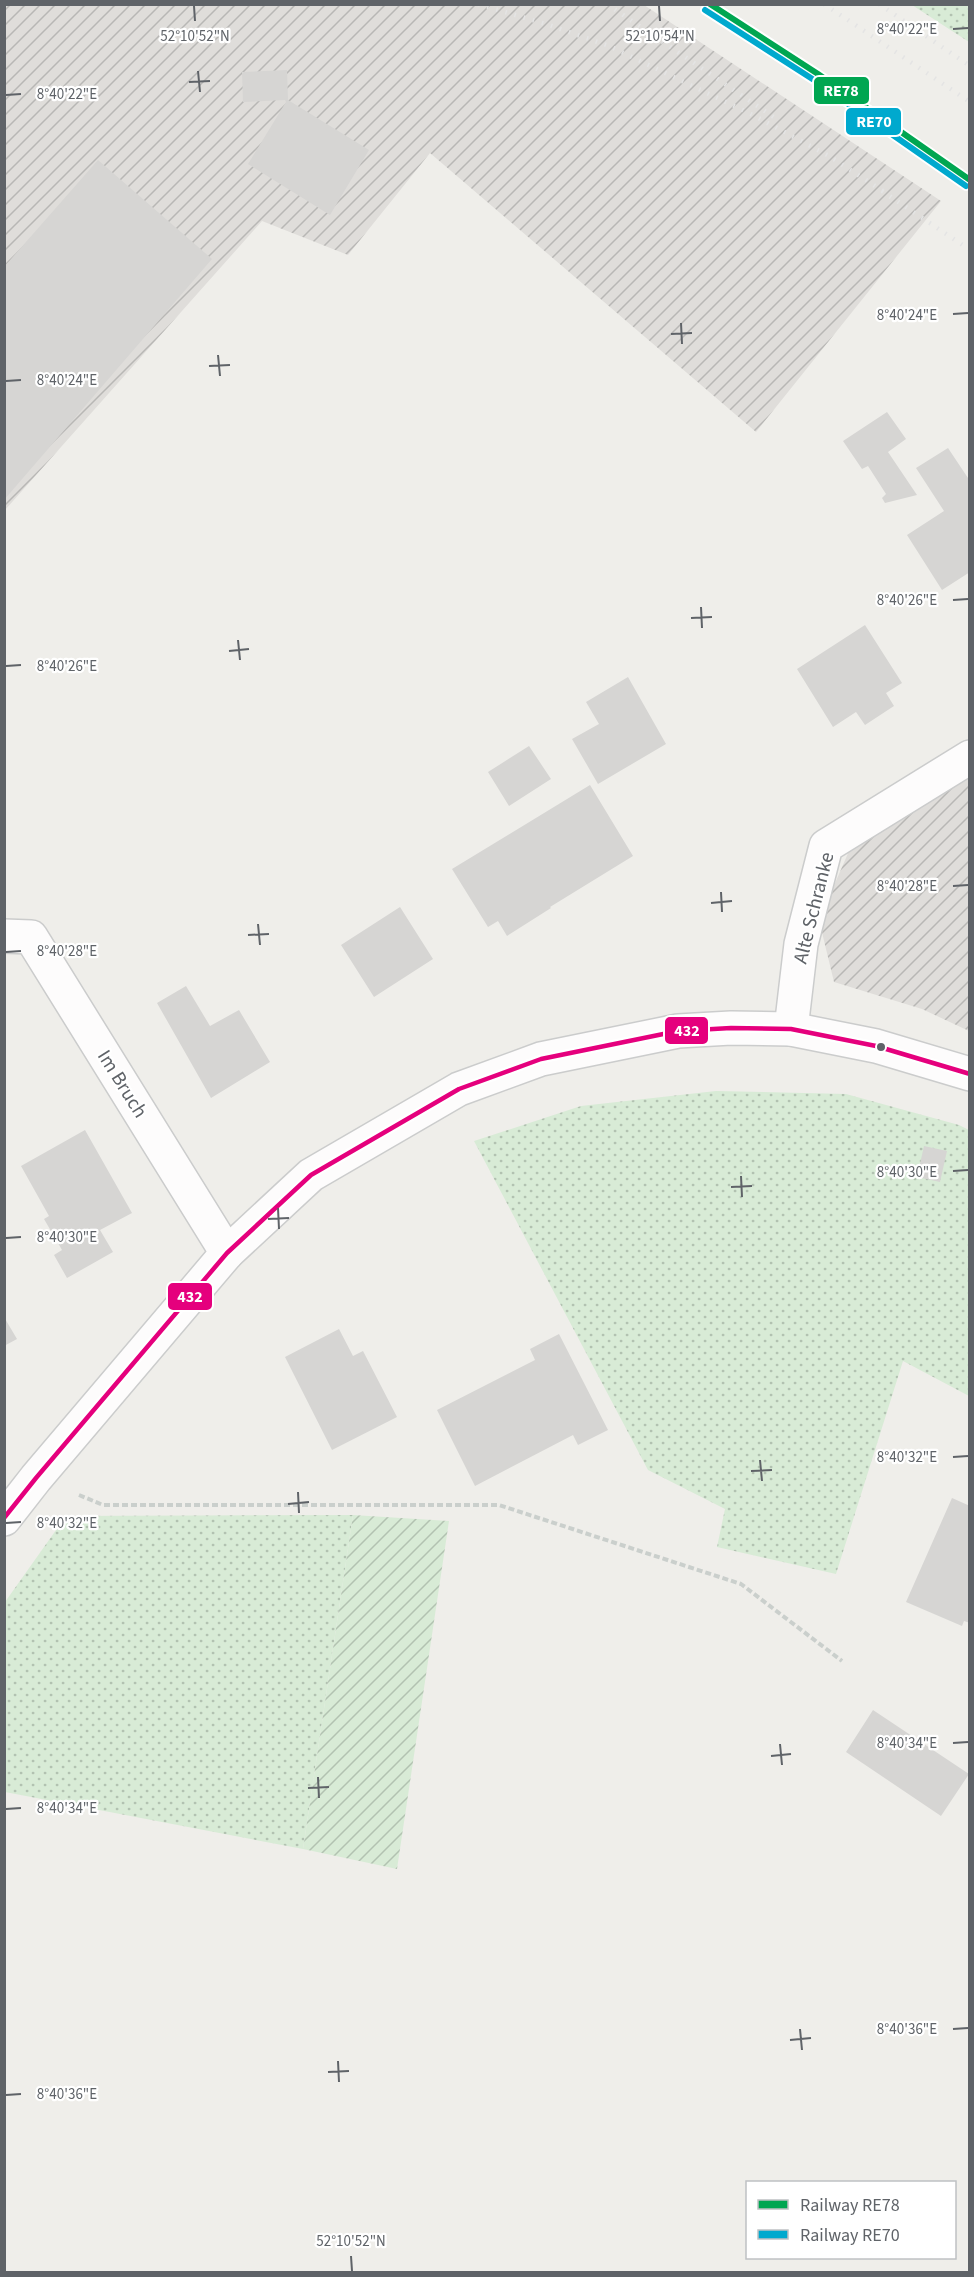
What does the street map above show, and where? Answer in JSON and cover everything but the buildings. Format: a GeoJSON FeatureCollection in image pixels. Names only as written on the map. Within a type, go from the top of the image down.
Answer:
{"type":"FeatureCollection","features":[{"type":"Feature","properties":{"kind":"street","name":"Alte Schranke"},"geometry":{"type":"LineString","coordinates":[[791,1029],[801,944],[826,846],[969,757]]}},
{"type":"Feature","properties":{"kind":"street","name":"Im Bruch"},"geometry":{"type":"LineString","coordinates":[[4,936],[31,937],[227,1253]]}},
{"type":"Feature","properties":{"kind":"street"},"geometry":{"type":"LineString","coordinates":[[4,1519],[36,1478],[227,1253],[311,1175],[459,1089],[541,1059],[678,1031],[731,1028],[791,1029],[876,1046],[969,1074]]}},
{"type":"Feature","properties":{"kind":"path"},"geometry":{"type":"LineString","coordinates":[[36,1478],[103,1504],[499,1505],[741,1584],[842,1661]]}},
{"type":"Feature","properties":{"kind":"shaded area"},"geometry":{"type":"Polygon","coordinates":[[[5,5],[644,5],[941,201],[756,432],[430,153],[348,255],[262,221],[5,510],[5,5]]]}},
{"type":"Feature","properties":{"kind":"shaded area"},"geometry":{"type":"Polygon","coordinates":[[[969,777],[969,1031],[922,1009],[834,982],[819,920],[849,851],[969,777]]]}},
{"type":"Feature","properties":{"kind":"green space"},"geometry":{"type":"Polygon","coordinates":[[[912,5],[969,5],[969,42],[912,5]]]}},
{"type":"Feature","properties":{"kind":"green space"},"geometry":{"type":"Polygon","coordinates":[[[716,1091],[846,1094],[959,1125],[969,1130],[969,1396],[903,1361],[836,1574],[717,1547],[725,1509],[648,1470],[474,1141],[581,1106],[716,1091]]]}},
{"type":"Feature","properties":{"kind":"green space"},"geometry":{"type":"Polygon","coordinates":[[[353,1515],[303,1849],[5,1792],[5,1602],[66,1516],[353,1515]]]}},
{"type":"Feature","properties":{"kind":"green space"},"geometry":{"type":"Polygon","coordinates":[[[353,1515],[449,1521],[397,1869],[303,1849],[353,1515]]]}},
{"type":"Feature","properties":{"kind":"railway"},"geometry":{"type":"LineString","coordinates":[[478,4],[609,46],[753,115],[829,156],[889,195]]}},
{"type":"Feature","properties":{"kind":"railway"},"geometry":{"type":"LineString","coordinates":[[607,4],[778,120]]}},
{"type":"Feature","properties":{"kind":"railway"},"geometry":{"type":"LineString","coordinates":[[824,4],[970,102]]}},
{"type":"Feature","properties":{"kind":"railway"},"geometry":{"type":"LineString","coordinates":[[879,4],[970,66]]}},
{"type":"Feature","properties":{"kind":"railway"},"geometry":{"type":"LineString","coordinates":[[882,191],[970,250]]}},
{"type":"Feature","properties":{"kind":"rail line","name":"RE78"},"geometry":{"type":"LineString","coordinates":[[710,4],[818,74],[970,180]]}},
{"type":"Feature","properties":{"kind":"rail line","name":"RE70"},"geometry":{"type":"LineString","coordinates":[[705,10],[814,80],[966,186]]}},
{"type":"Feature","properties":{"kind":"transit line","name":"432"},"geometry":{"type":"LineString","coordinates":[[4,1518],[227,1253],[311,1175],[459,1089],[541,1059],[678,1031],[731,1028],[791,1029],[876,1046],[970,1074]]}}]}
